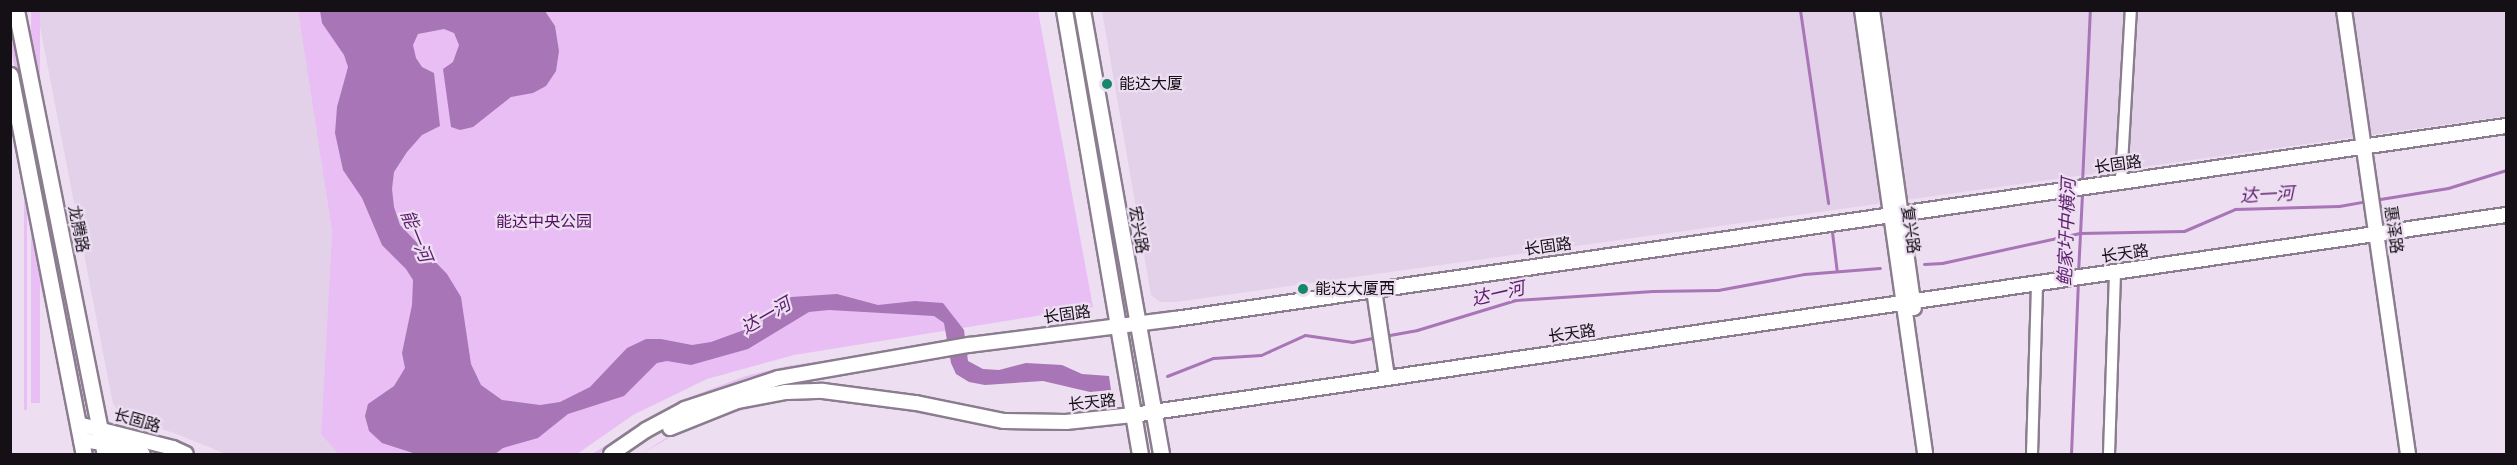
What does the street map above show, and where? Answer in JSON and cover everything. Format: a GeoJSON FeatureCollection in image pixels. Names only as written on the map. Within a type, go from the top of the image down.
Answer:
{"type":"FeatureCollection","features":[{"type":"Feature","properties":{"kind":"main road","name":"龙腾路"},"geometry":{"type":"LineString","coordinates":[[16,10],[102,442]]}},
{"type":"Feature","properties":{"kind":"main road"},"geometry":{"type":"LineString","coordinates":[[1064,10],[1140,454]]}},
{"type":"Feature","properties":{"kind":"main road","name":"宏兴路"},"geometry":{"type":"LineString","coordinates":[[1082,10],[1161,454]]}},
{"type":"Feature","properties":{"kind":"main road"},"geometry":{"type":"LineString","coordinates":[[10,75],[82,447]]}},
{"type":"Feature","properties":{"kind":"street","name":"复兴路"},"geometry":{"type":"LineString","coordinates":[[1862,10],[1896,213]]}},
{"type":"Feature","properties":{"kind":"street","name":"复兴路"},"geometry":{"type":"LineString","coordinates":[[1872,10],[1925,454]]}},
{"type":"Feature","properties":{"kind":"street"},"geometry":{"type":"LineString","coordinates":[[2121,181],[2132,10]]}},
{"type":"Feature","properties":{"kind":"street","name":"惠泽路"},"geometry":{"type":"LineString","coordinates":[[2344,10],[2408,454]]}},
{"type":"Feature","properties":{"kind":"street","name":"长固路"},"geometry":{"type":"LineString","coordinates":[[611,454],[646,430],[685,410],[779,378],[969,345],[1175,319],[2506,126]]}},
{"type":"Feature","properties":{"kind":"street","name":"长天路"},"geometry":{"type":"LineString","coordinates":[[627,454],[682,421],[737,401],[786,392],[823,391],[876,397],[1004,421],[1066,422],[1133,415],[2506,215]]}},
{"type":"Feature","properties":{"kind":"street"},"geometry":{"type":"LineString","coordinates":[[2109,454],[2115,272]]}},
{"type":"Feature","properties":{"kind":"street"},"geometry":{"type":"LineString","coordinates":[[2032,454],[2037,283]]}},
{"type":"Feature","properties":{"kind":"street"},"geometry":{"type":"LineString","coordinates":[[1374,290],[1387,377]]}},
{"type":"Feature","properties":{"kind":"street","name":"复兴路"},"geometry":{"type":"LineString","coordinates":[[1908,302],[1934,454]]}},
{"type":"Feature","properties":{"kind":"street","name":"长固路"},"geometry":{"type":"LineString","coordinates":[[78,424],[102,442],[142,454]]}},
{"type":"Feature","properties":{"kind":"street","name":"长固路"},"geometry":{"type":"LineString","coordinates":[[82,447],[102,442],[186,454]]}},
{"type":"Feature","properties":{"kind":"shaded area"},"geometry":{"type":"Polygon","coordinates":[[[37,11],[298,11],[332,232],[321,434],[338,454],[226,454],[174,433],[124,417],[113,404],[37,11]]]}},
{"type":"Feature","properties":{"kind":"shaded area"},"geometry":{"type":"Polygon","coordinates":[[[320,11],[545,11],[555,26],[559,51],[556,71],[546,86],[533,93],[511,97],[473,127],[460,130],[451,127],[443,69],[453,62],[459,45],[454,33],[444,29],[418,34],[413,45],[416,58],[422,67],[434,73],[440,126],[422,135],[394,172],[392,189],[394,207],[400,225],[447,274],[461,297],[471,364],[481,385],[502,400],[540,405],[560,402],[590,387],[627,348],[646,339],[661,339],[692,345],[711,342],[755,326],[791,297],[837,294],[878,305],[915,301],[943,303],[964,330],[968,361],[983,369],[999,370],[1026,363],[1062,365],[1082,374],[1109,376],[1111,390],[1090,392],[1043,381],[985,385],[969,382],[956,374],[951,363],[944,323],[934,316],[829,310],[809,312],[748,349],[691,365],[667,361],[657,363],[624,396],[568,414],[538,438],[503,448],[495,454],[416,454],[382,443],[369,431],[365,416],[368,404],[394,386],[405,368],[402,353],[412,305],[413,280],[406,269],[382,245],[362,198],[343,170],[335,133],[337,107],[348,67],[344,55],[322,23],[320,11]]]}},
{"type":"Feature","properties":{"kind":"shaded area"},"geometry":{"type":"Polygon","coordinates":[[[1102,11],[2506,11],[2506,116],[1176,302],[1160,302],[1151,295],[1102,11]]]}},
{"type":"Feature","properties":{"kind":"green space"},"geometry":{"type":"Polygon","coordinates":[[[24,11],[27,11],[27,410],[24,410],[24,11]]]}},
{"type":"Feature","properties":{"kind":"green space"},"geometry":{"type":"Polygon","coordinates":[[[31,11],[40,11],[40,403],[31,403],[31,11]]]}},
{"type":"Feature","properties":{"kind":"green space","name":"能达中央公园"},"geometry":{"type":"Polygon","coordinates":[[[298,11],[1038,11],[1093,307],[794,355],[707,379],[633,415],[577,454],[338,454],[321,434],[332,232],[298,11]]]}},
{"type":"Feature","properties":{"kind":"green space"},"geometry":{"type":"Polygon","coordinates":[[[10,15],[87,400],[77,402],[11,48],[10,15]]]}},
{"type":"Feature","properties":{"kind":"green space"},"geometry":{"type":"Polygon","coordinates":[[[10,105],[48,297],[43,298],[11,127],[10,105]]]}},
{"type":"Feature","properties":{"kind":"green space"},"geometry":{"type":"Polygon","coordinates":[[[1859,213],[1176,313],[1283,295],[1859,213]]]}},
{"type":"Feature","properties":{"kind":"green space"},"geometry":{"type":"Polygon","coordinates":[[[52,319],[67,399],[64,399],[48,320],[52,319]]]}},
{"type":"Feature","properties":{"kind":"green space"},"geometry":{"type":"Polygon","coordinates":[[[1083,323],[787,368],[747,378],[680,403],[598,454],[592,454],[679,401],[746,376],[787,366],[1083,323]]]}},
{"type":"Feature","properties":{"kind":"green space"},"geometry":{"type":"Polygon","coordinates":[[[829,398],[874,403],[992,425],[1107,423],[1056,430],[992,427],[873,405],[828,400],[785,401],[717,416],[679,432],[641,454],[679,430],[717,414],[785,400],[829,398]]]}},
{"type":"Feature","properties":{"kind":"waterway"},"geometry":{"type":"LineString","coordinates":[[1800,10],[1828,203]]}},
{"type":"Feature","properties":{"kind":"waterway","name":"鲍家圩中横河"},"geometry":{"type":"LineString","coordinates":[[2082,183],[2090,10]]}},
{"type":"Feature","properties":{"kind":"waterway","name":"达一河"},"geometry":{"type":"LineString","coordinates":[[2374,200],[2448,188],[2506,170]]}},
{"type":"Feature","properties":{"kind":"waterway","name":"鲍家圩中横河"},"geometry":{"type":"LineString","coordinates":[[2078,273],[2082,193]]}},
{"type":"Feature","properties":{"kind":"waterway","name":"达一河"},"geometry":{"type":"LineString","coordinates":[[1924,264],[1942,263],[2080,233],[2184,231],[2235,209],[2339,206],[2367,201]]}},
{"type":"Feature","properties":{"kind":"waterway"},"geometry":{"type":"LineString","coordinates":[[1832,232],[1837,271]]}},
{"type":"Feature","properties":{"kind":"waterway","name":"达一河"},"geometry":{"type":"LineString","coordinates":[[1384,336],[1417,330],[1516,300],[1653,291],[1718,290],[1804,274],[1880,268]]}},
{"type":"Feature","properties":{"kind":"waterway","name":"鲍家圩中横河"},"geometry":{"type":"LineString","coordinates":[[2071,454],[2078,282]]}},
{"type":"Feature","properties":{"kind":"waterway","name":"达一河"},"geometry":{"type":"LineString","coordinates":[[1167,376],[1213,358],[1261,355],[1305,335],[1352,342],[1378,337]]}},
{"type":"Feature","properties":{"kind":"place","name":"能达大厦"},"geometry":{"type":"Point","coordinates":[1107,84]}},
{"type":"Feature","properties":{"kind":"place","name":"能达大厦西"},"geometry":{"type":"Point","coordinates":[1303,289]}},
{"type":"Feature","properties":{"kind":"water label","name":"能一河"},"geometry":{"type":"Point","coordinates":[416,236]}}]}
